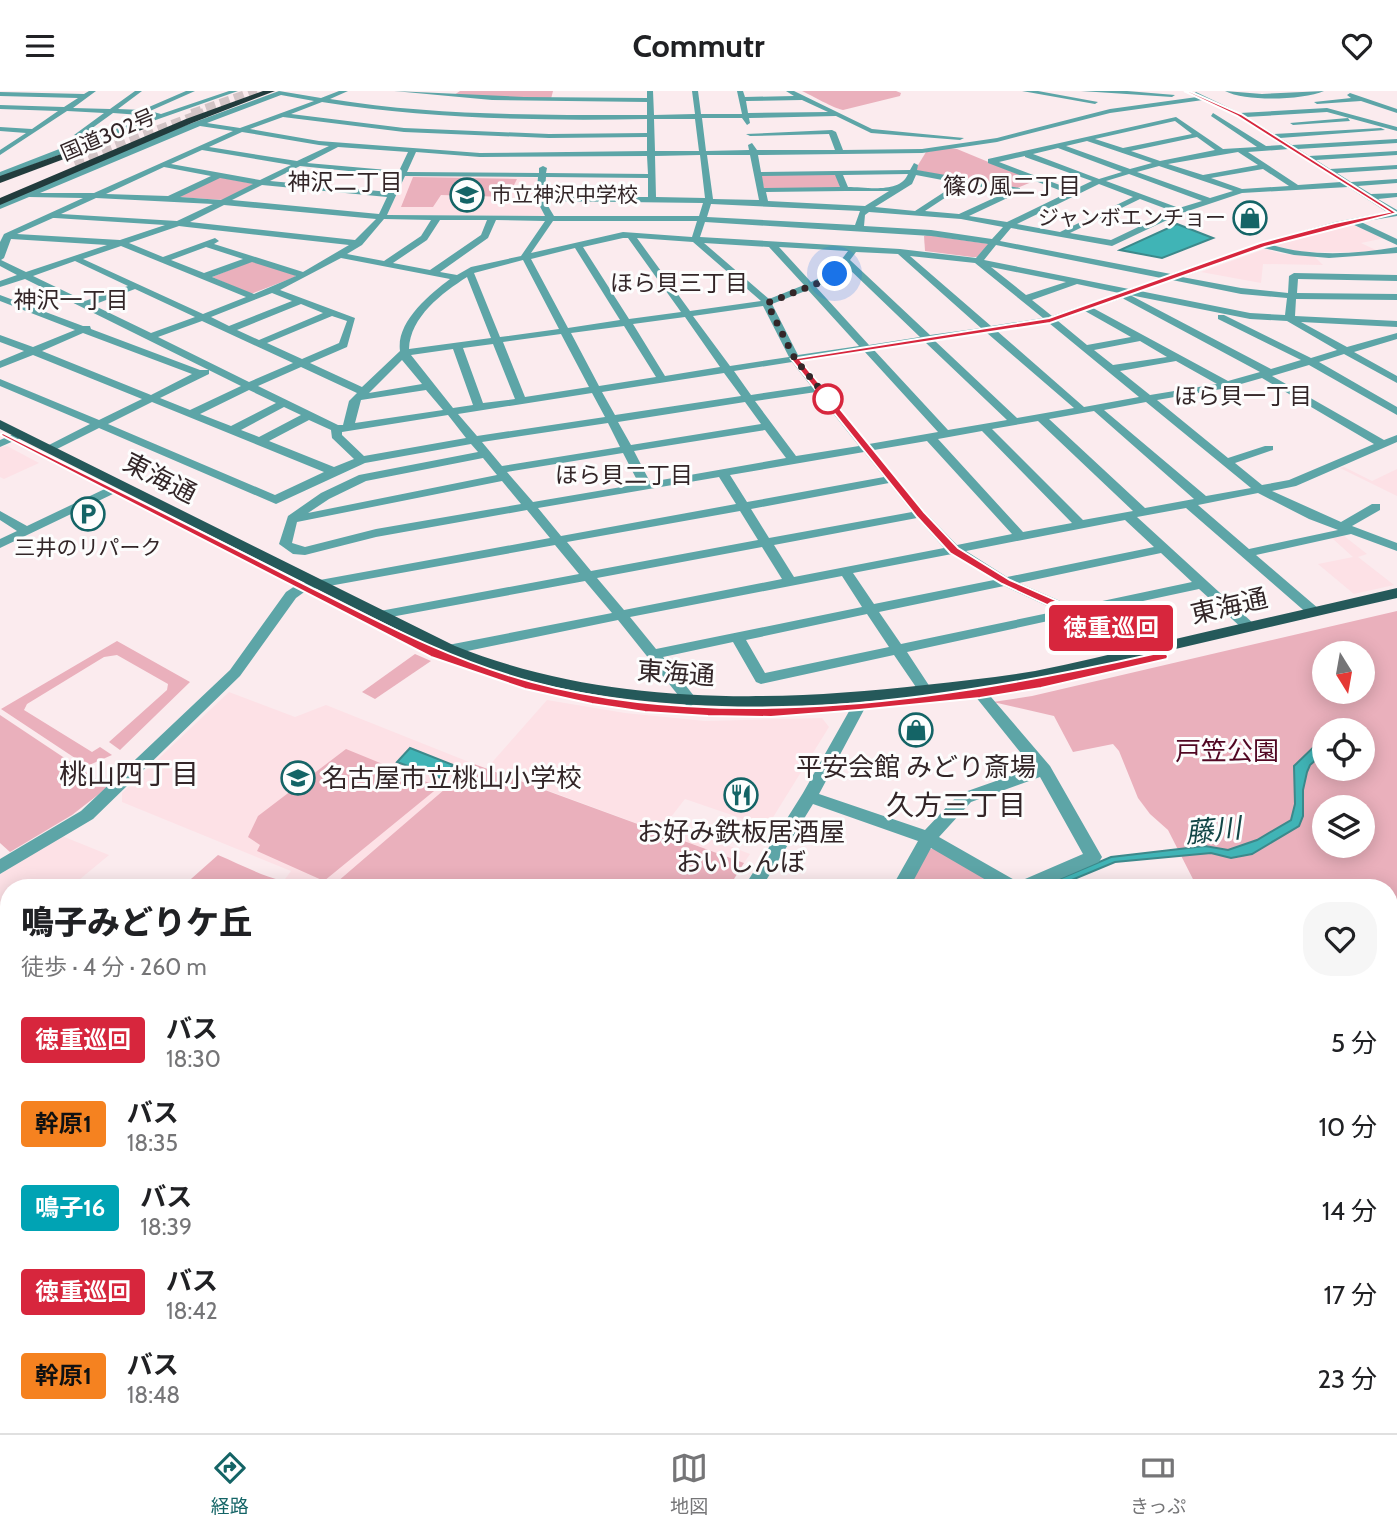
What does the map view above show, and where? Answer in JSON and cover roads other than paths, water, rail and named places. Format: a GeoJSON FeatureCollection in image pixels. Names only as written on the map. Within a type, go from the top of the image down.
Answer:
{"type":"FeatureCollection","features":[{"type":"Feature","properties":{"kind":"highway","name":"国道302号"},"geometry":{"type":"LineString","coordinates":[[0,190],[104,140],[251,91]]}},
{"type":"Feature","properties":{"kind":"highway","name":"国道302号"},"geometry":{"type":"LineString","coordinates":[[0,190],[189,121],[279,92]]}},
{"type":"Feature","properties":{"kind":"highway"},"geometry":{"type":"LineString","coordinates":[[0,190],[69,161],[0,190]]}},
{"type":"Feature","properties":{"kind":"main road","name":"東海通"},"geometry":{"type":"LineString","coordinates":[[0,424],[8,438],[111,490],[449,649],[536,677],[648,698],[691,701],[858,701],[980,693],[1041,683],[1249,627],[1397,593]]}},
{"type":"Feature","properties":{"kind":"main road","name":"東海通"},"geometry":{"type":"LineString","coordinates":[[8,438],[49,449],[306,582],[435,655],[529,686],[645,707],[708,712],[771,712],[858,701],[1035,676],[1397,603]]}},
{"type":"Feature","properties":{"kind":"street"},"geometry":{"type":"LineString","coordinates":[[0,153],[93,91]]}},
{"type":"Feature","properties":{"kind":"street"},"geometry":{"type":"LineString","coordinates":[[93,139],[79,135],[139,91]]}},
{"type":"Feature","properties":{"kind":"street"},"geometry":{"type":"LineString","coordinates":[[142,111],[191,91]]}},
{"type":"Feature","properties":{"kind":"street"},"geometry":{"type":"LineString","coordinates":[[0,190],[93,139],[235,91]]}},
{"type":"Feature","properties":{"kind":"street"},"geometry":{"type":"LineString","coordinates":[[4,237],[239,131],[345,91]]}},
{"type":"Feature","properties":{"kind":"street"},"geometry":{"type":"LineString","coordinates":[[397,91],[450,97],[555,101],[650,95],[652,199]]}},
{"type":"Feature","properties":{"kind":"street"},"geometry":{"type":"LineString","coordinates":[[396,136],[457,91]]}},
{"type":"Feature","properties":{"kind":"street"},"geometry":{"type":"LineString","coordinates":[[551,218],[540,199],[544,156],[556,91]]}},
{"type":"Feature","properties":{"kind":"street"},"geometry":{"type":"LineString","coordinates":[[695,91],[709,199],[695,239]]}},
{"type":"Feature","properties":{"kind":"street"},"geometry":{"type":"LineString","coordinates":[[789,91],[872,131]]}},
{"type":"Feature","properties":{"kind":"street"},"geometry":{"type":"LineString","coordinates":[[1025,91],[1129,108]]}},
{"type":"Feature","properties":{"kind":"street"},"geometry":{"type":"LineString","coordinates":[[1084,91],[1182,96],[1187,91],[1238,114],[1396,213]]}},
{"type":"Feature","properties":{"kind":"street"},"geometry":{"type":"LineString","coordinates":[[1228,91],[1238,95],[1321,91]]}},
{"type":"Feature","properties":{"kind":"street"},"geometry":{"type":"LineString","coordinates":[[1344,91],[1396,116]]}},
{"type":"Feature","properties":{"kind":"street"},"geometry":{"type":"LineString","coordinates":[[168,92],[209,100]]}},
{"type":"Feature","properties":{"kind":"street"},"geometry":{"type":"LineString","coordinates":[[27,195],[197,123],[279,92],[320,101],[427,113],[552,118],[837,114]]}},
{"type":"Feature","properties":{"kind":"street"},"geometry":{"type":"LineString","coordinates":[[2,108],[30,93]]}},
{"type":"Feature","properties":{"kind":"street"},"geometry":{"type":"LineString","coordinates":[[0,94],[85,96]]}},
{"type":"Feature","properties":{"kind":"street"},"geometry":{"type":"LineString","coordinates":[[764,203],[741,95],[807,98]]}},
{"type":"Feature","properties":{"kind":"street"},"geometry":{"type":"LineString","coordinates":[[1275,95],[1302,105],[1360,99]]}},
{"type":"Feature","properties":{"kind":"street"},"geometry":{"type":"LineString","coordinates":[[197,123],[336,145],[412,152],[544,156],[922,151],[989,141],[1110,111],[1204,98]]}},
{"type":"Feature","properties":{"kind":"street"},"geometry":{"type":"LineString","coordinates":[[1346,100],[1396,116]]}},
{"type":"Feature","properties":{"kind":"street"},"geometry":{"type":"LineString","coordinates":[[1373,104],[1397,102]]}},
{"type":"Feature","properties":{"kind":"street"},"geometry":{"type":"LineString","coordinates":[[1220,105],[1255,103],[1281,113]]}},
{"type":"Feature","properties":{"kind":"street"},"geometry":{"type":"LineString","coordinates":[[2,108],[142,111],[160,115]]}},
{"type":"Feature","properties":{"kind":"street"},"geometry":{"type":"LineString","coordinates":[[1203,116],[1327,110],[1397,129]]}},
{"type":"Feature","properties":{"kind":"street"},"geometry":{"type":"LineString","coordinates":[[1110,111],[1143,124]]}},
{"type":"Feature","properties":{"kind":"street"},"geometry":{"type":"LineString","coordinates":[[282,115],[404,130],[549,136],[651,135]]}},
{"type":"Feature","properties":{"kind":"street"},"geometry":{"type":"LineString","coordinates":[[1213,115],[1264,148]]}},
{"type":"Feature","properties":{"kind":"street"},"geometry":{"type":"LineString","coordinates":[[38,119],[50,119]]}},
{"type":"Feature","properties":{"kind":"street"},"geometry":{"type":"LineString","coordinates":[[1073,193],[991,161],[1028,155],[1143,124],[1176,119],[1221,151]]}},
{"type":"Feature","properties":{"kind":"street"},"geometry":{"type":"LineString","coordinates":[[1285,123],[1361,119]]}},
{"type":"Feature","properties":{"kind":"street"},"geometry":{"type":"LineString","coordinates":[[1255,125],[1273,124]]}},
{"type":"Feature","properties":{"kind":"street"},"geometry":{"type":"LineString","coordinates":[[0,129],[33,131]]}},
{"type":"Feature","properties":{"kind":"street"},"geometry":{"type":"LineString","coordinates":[[1272,136],[1397,129]]}},
{"type":"Feature","properties":{"kind":"street"},"geometry":{"type":"LineString","coordinates":[[852,132],[872,131],[989,141]]}},
{"type":"Feature","properties":{"kind":"street"},"geometry":{"type":"LineString","coordinates":[[832,132],[840,152]]}},
{"type":"Feature","properties":{"kind":"street"},"geometry":{"type":"LineString","coordinates":[[750,134],[842,132]]}},
{"type":"Feature","properties":{"kind":"street"},"geometry":{"type":"LineString","coordinates":[[1023,133],[1210,201]]}},
{"type":"Feature","properties":{"kind":"street"},"geometry":{"type":"LineString","coordinates":[[1124,151],[1198,135]]}},
{"type":"Feature","properties":{"kind":"street"},"geometry":{"type":"LineString","coordinates":[[1089,139],[1241,191]]}},
{"type":"Feature","properties":{"kind":"street"},"geometry":{"type":"LineString","coordinates":[[978,261],[1010,224],[1099,181],[1160,163],[1221,151],[1397,141]]}},
{"type":"Feature","properties":{"kind":"street"},"geometry":{"type":"LineString","coordinates":[[377,149],[388,142]]}},
{"type":"Feature","properties":{"kind":"street"},"geometry":{"type":"LineString","coordinates":[[0,144],[12,145]]}},
{"type":"Feature","properties":{"kind":"street"},"geometry":{"type":"LineString","coordinates":[[0,284],[179,223],[336,145]]}},
{"type":"Feature","properties":{"kind":"street"},"geometry":{"type":"LineString","coordinates":[[202,148],[299,164],[402,174],[652,176]]}},
{"type":"Feature","properties":{"kind":"street"},"geometry":{"type":"LineString","coordinates":[[242,155],[253,149],[312,157]]}},
{"type":"Feature","properties":{"kind":"street"},"geometry":{"type":"LineString","coordinates":[[1240,150],[1295,186]]}},
{"type":"Feature","properties":{"kind":"street"},"geometry":{"type":"LineString","coordinates":[[859,228],[861,213],[909,183],[922,151]]}},
{"type":"Feature","properties":{"kind":"street"},"geometry":{"type":"LineString","coordinates":[[150,337],[271,290],[342,256],[370,236],[382,217],[412,152]]}},
{"type":"Feature","properties":{"kind":"street"},"geometry":{"type":"LineString","coordinates":[[1308,158],[1397,153]]}},
{"type":"Feature","properties":{"kind":"street"},"geometry":{"type":"LineString","coordinates":[[1028,155],[1180,211]]}},
{"type":"Feature","properties":{"kind":"street"},"geometry":{"type":"LineString","coordinates":[[176,160],[274,177]]}},
{"type":"Feature","properties":{"kind":"street"},"geometry":{"type":"LineString","coordinates":[[163,165],[261,183],[392,195]]}},
{"type":"Feature","properties":{"kind":"street"},"geometry":{"type":"LineString","coordinates":[[1202,178],[1265,166]]}},
{"type":"Feature","properties":{"kind":"street"},"geometry":{"type":"LineString","coordinates":[[1328,171],[1397,167]]}},
{"type":"Feature","properties":{"kind":"street"},"geometry":{"type":"LineString","coordinates":[[758,174],[913,172],[1014,191]]}},
{"type":"Feature","properties":{"kind":"street"},"geometry":{"type":"LineString","coordinates":[[838,173],[845,189]]}},
{"type":"Feature","properties":{"kind":"street"},"geometry":{"type":"LineString","coordinates":[[170,199],[219,175]]}},
{"type":"Feature","properties":{"kind":"street"},"geometry":{"type":"LineString","coordinates":[[961,217],[1039,180]]}},
{"type":"Feature","properties":{"kind":"street"},"geometry":{"type":"LineString","coordinates":[[540,199],[709,199],[867,209],[961,217],[1112,243],[1180,211],[1241,191],[1397,180]]}},
{"type":"Feature","properties":{"kind":"street"},"geometry":{"type":"LineString","coordinates":[[917,213],[964,181]]}},
{"type":"Feature","properties":{"kind":"street"},"geometry":{"type":"LineString","coordinates":[[761,190],[898,189]]}},
{"type":"Feature","properties":{"kind":"street"},"geometry":{"type":"LineString","coordinates":[[0,190],[27,195],[97,195],[223,202],[320,214],[382,217],[701,219],[922,232],[994,242],[1241,291],[1291,296],[1397,297]]}},
{"type":"Feature","properties":{"kind":"street"},"geometry":{"type":"LineString","coordinates":[[1370,197],[1397,195]]}},
{"type":"Feature","properties":{"kind":"street"},"geometry":{"type":"LineString","coordinates":[[1062,234],[1140,197]]}},
{"type":"Feature","properties":{"kind":"street"},"geometry":{"type":"LineString","coordinates":[[0,263],[308,416],[342,429],[1050,320],[1263,245],[1352,221],[1396,213]]}},
{"type":"Feature","properties":{"kind":"street"},"geometry":{"type":"LineString","coordinates":[[51,215],[179,223],[359,243]]}},
{"type":"Feature","properties":{"kind":"street"},"geometry":{"type":"LineString","coordinates":[[526,256],[551,218]]}},
{"type":"Feature","properties":{"kind":"street"},"geometry":{"type":"LineString","coordinates":[[386,264],[424,238],[436,219]]}},
{"type":"Feature","properties":{"kind":"street"},"geometry":{"type":"LineString","coordinates":[[431,274],[485,236],[492,219]]}},
{"type":"Feature","properties":{"kind":"street"},"geometry":{"type":"LineString","coordinates":[[1352,221],[1397,242]]}},
{"type":"Feature","properties":{"kind":"street"},"geometry":{"type":"LineString","coordinates":[[164,259],[243,230]]}},
{"type":"Feature","properties":{"kind":"street"},"geometry":{"type":"LineString","coordinates":[[921,253],[922,232]]}},
{"type":"Feature","properties":{"kind":"street"},"geometry":{"type":"LineString","coordinates":[[630,235],[792,460]]}},
{"type":"Feature","properties":{"kind":"street"},"geometry":{"type":"LineString","coordinates":[[691,701],[449,411],[404,353],[407,328],[415,316],[457,278],[469,271],[577,244],[630,235],[921,253],[978,261],[1204,308],[1291,320],[1397,324]]}},
{"type":"Feature","properties":{"kind":"street"},"geometry":{"type":"LineString","coordinates":[[4,237],[122,243],[253,297]]}},
{"type":"Feature","properties":{"kind":"street"},"geometry":{"type":"LineString","coordinates":[[0,258],[4,237]]}},
{"type":"Feature","properties":{"kind":"street"},"geometry":{"type":"LineString","coordinates":[[695,239],[767,303],[795,359],[920,514],[954,550],[1006,582],[1159,652]]}},
{"type":"Feature","properties":{"kind":"street"},"geometry":{"type":"LineString","coordinates":[[205,244],[302,275]]}},
{"type":"Feature","properties":{"kind":"street"},"geometry":{"type":"LineString","coordinates":[[577,244],[662,379]]}},
{"type":"Feature","properties":{"kind":"street"},"geometry":{"type":"LineString","coordinates":[[771,244],[945,433]]}},
{"type":"Feature","properties":{"kind":"street"},"geometry":{"type":"LineString","coordinates":[[1263,245],[1283,253],[1387,271]]}},
{"type":"Feature","properties":{"kind":"street"},"geometry":{"type":"LineString","coordinates":[[362,460],[336,436],[359,395],[404,353],[767,303],[810,287],[835,274],[854,249]]}},
{"type":"Feature","properties":{"kind":"street"},"geometry":{"type":"LineString","coordinates":[[1387,271],[1397,250]]}},
{"type":"Feature","properties":{"kind":"street"},"geometry":{"type":"LineString","coordinates":[[900,252],[1082,410]]}},
{"type":"Feature","properties":{"kind":"street"},"geometry":{"type":"LineString","coordinates":[[342,256],[457,278]]}},
{"type":"Feature","properties":{"kind":"street"},"geometry":{"type":"LineString","coordinates":[[526,256],[646,485]]}},
{"type":"Feature","properties":{"kind":"street"},"geometry":{"type":"LineString","coordinates":[[75,258],[302,363],[359,395],[429,386]]}},
{"type":"Feature","properties":{"kind":"street"},"geometry":{"type":"LineString","coordinates":[[205,276],[251,259]]}},
{"type":"Feature","properties":{"kind":"street"},"geometry":{"type":"LineString","coordinates":[[846,261],[1014,421]]}},
{"type":"Feature","properties":{"kind":"street"},"geometry":{"type":"LineString","coordinates":[[978,261],[1261,490],[1313,516],[1397,547]]}},
{"type":"Feature","properties":{"kind":"street"},"geometry":{"type":"LineString","coordinates":[[469,271],[522,400]]}},
{"type":"Feature","properties":{"kind":"street"},"geometry":{"type":"LineString","coordinates":[[1291,320],[1294,276],[1387,271]]}},
{"type":"Feature","properties":{"kind":"street"},"geometry":{"type":"LineString","coordinates":[[1025,299],[1078,281]]}},
{"type":"Feature","properties":{"kind":"street"},"geometry":{"type":"LineString","coordinates":[[84,305],[136,286]]}},
{"type":"Feature","properties":{"kind":"street"},"geometry":{"type":"LineString","coordinates":[[191,414],[343,345],[352,320],[271,290]]}},
{"type":"Feature","properties":{"kind":"street"},"geometry":{"type":"LineString","coordinates":[[1127,294],[1383,444]]}},
{"type":"Feature","properties":{"kind":"street"},"geometry":{"type":"LineString","coordinates":[[0,298],[200,375]]}},
{"type":"Feature","properties":{"kind":"street"},"geometry":{"type":"LineString","coordinates":[[230,329],[301,301]]}},
{"type":"Feature","properties":{"kind":"street"},"geometry":{"type":"LineString","coordinates":[[1086,308],[1227,385]]}},
{"type":"Feature","properties":{"kind":"street"},"geometry":{"type":"LineString","coordinates":[[1204,308],[1310,361],[1397,412]]}},
{"type":"Feature","properties":{"kind":"street"},"geometry":{"type":"LineString","coordinates":[[260,343],[333,313]]}},
{"type":"Feature","properties":{"kind":"street"},"geometry":{"type":"LineString","coordinates":[[0,365],[112,318]]}},
{"type":"Feature","properties":{"kind":"street"},"geometry":{"type":"LineString","coordinates":[[1291,320],[1397,380]]}},
{"type":"Feature","properties":{"kind":"street"},"geometry":{"type":"LineString","coordinates":[[0,338],[333,471]]}},
{"type":"Feature","properties":{"kind":"street"},"geometry":{"type":"LineString","coordinates":[[1084,348],[1142,338]]}},
{"type":"Feature","properties":{"kind":"street"},"geometry":{"type":"LineString","coordinates":[[486,454],[363,478],[325,496],[292,519],[285,544],[298,551],[305,551],[376,533],[1227,385],[1394,339]]}},
{"type":"Feature","properties":{"kind":"street"},"geometry":{"type":"LineString","coordinates":[[457,346],[479,406]]}},
{"type":"Feature","properties":{"kind":"street"},"geometry":{"type":"LineString","coordinates":[[1111,369],[1177,358]]}},
{"type":"Feature","properties":{"kind":"street"},"geometry":{"type":"LineString","coordinates":[[49,449],[214,369]]}},
{"type":"Feature","properties":{"kind":"street"},"geometry":{"type":"LineString","coordinates":[[0,382],[276,501],[333,471],[362,460],[474,440],[818,388]]}},
{"type":"Feature","properties":{"kind":"street"},"geometry":{"type":"LineString","coordinates":[[231,431],[284,403]]}},
{"type":"Feature","properties":{"kind":"street"},"geometry":{"type":"LineString","coordinates":[[1096,408],[1203,501]]}},
{"type":"Feature","properties":{"kind":"street"},"geometry":{"type":"LineString","coordinates":[[259,442],[308,416]]}},
{"type":"Feature","properties":{"kind":"street"},"geometry":{"type":"LineString","coordinates":[[1040,417],[1143,513]]}},
{"type":"Feature","properties":{"kind":"street"},"geometry":{"type":"LineString","coordinates":[[292,519],[628,449],[768,426]]}},
{"type":"Feature","properties":{"kind":"street"},"geometry":{"type":"LineString","coordinates":[[984,427],[1081,525]]}},
{"type":"Feature","properties":{"kind":"street"},"geometry":{"type":"LineString","coordinates":[[929,436],[1021,537]]}},
{"type":"Feature","properties":{"kind":"street"},"geometry":{"type":"LineString","coordinates":[[449,649],[1261,490],[1304,480],[1397,438]]}},
{"type":"Feature","properties":{"kind":"street"},"geometry":{"type":"LineString","coordinates":[[1226,462],[1269,448]]}},
{"type":"Feature","properties":{"kind":"street"},"geometry":{"type":"LineString","coordinates":[[722,472],[790,583]]}},
{"type":"Feature","properties":{"kind":"street"},"geometry":{"type":"LineString","coordinates":[[0,867],[87,815],[235,673],[291,595],[306,582],[893,479]]}},
{"type":"Feature","properties":{"kind":"street"},"geometry":{"type":"LineString","coordinates":[[0,544],[111,490]]}},
{"type":"Feature","properties":{"kind":"street"},"geometry":{"type":"LineString","coordinates":[[1189,504],[1314,612]]}},
{"type":"Feature","properties":{"kind":"street"},"geometry":{"type":"LineString","coordinates":[[1245,553],[1347,529],[1376,507]]}},
{"type":"Feature","properties":{"kind":"street"},"geometry":{"type":"LineString","coordinates":[[380,615],[920,514]]}},
{"type":"Feature","properties":{"kind":"street"},"geometry":{"type":"LineString","coordinates":[[0,515],[27,531]]}},
{"type":"Feature","properties":{"kind":"street"},"geometry":{"type":"LineString","coordinates":[[1128,516],[1249,627]]}},
{"type":"Feature","properties":{"kind":"street"},"geometry":{"type":"LineString","coordinates":[[654,654],[1163,549]]}},
{"type":"Feature","properties":{"kind":"street"},"geometry":{"type":"LineString","coordinates":[[305,551],[306,582]]}},
{"type":"Feature","properties":{"kind":"street"},"geometry":{"type":"LineString","coordinates":[[845,571],[925,690]]}},
{"type":"Feature","properties":{"kind":"street"},"geometry":{"type":"LineString","coordinates":[[761,679],[1202,584]]}},
{"type":"Feature","properties":{"kind":"street"},"geometry":{"type":"LineString","coordinates":[[737,636],[774,702]]}},
{"type":"Feature","properties":{"kind":"street"},"geometry":{"type":"LineString","coordinates":[[980,693],[1044,770],[1093,857],[1062,879]]}},
{"type":"Feature","properties":{"kind":"street"},"geometry":{"type":"LineString","coordinates":[[757,879],[809,797],[858,701]]}},
{"type":"Feature","properties":{"kind":"street"},"geometry":{"type":"LineString","coordinates":[[905,879],[928,838],[965,798],[1044,770]]}},
{"type":"Feature","properties":{"kind":"street"},"geometry":{"type":"LineString","coordinates":[[809,797],[928,838],[998,879]]}},
{"type":"Feature","properties":{"kind":"water"},"geometry":{"type":"Polygon","coordinates":[[[1177,224],[1213,238],[1162,258],[1120,250],[1177,224]]]}},
{"type":"Feature","properties":{"kind":"water"},"geometry":{"type":"Polygon","coordinates":[[[410,748],[453,765],[441,778],[397,762],[410,748]]]}},
{"type":"Feature","properties":{"kind":"water"},"geometry":{"type":"Polygon","coordinates":[[[1312,749],[1312,763],[1303,790],[1303,816],[1299,826],[1252,854],[1231,858],[1211,853],[1115,862],[1074,879],[1059,879],[1111,857],[1205,846],[1228,850],[1257,840],[1291,820],[1295,804],[1294,766],[1312,749]]]}},
{"type":"Feature","properties":{"kind":"tunnel"},"geometry":{"type":"LineString","coordinates":[[192,114],[257,91]]}},
{"type":"Feature","properties":{"kind":"tunnel"},"geometry":{"type":"LineString","coordinates":[[74,162],[204,113]]}},
{"type":"Feature","properties":{"kind":"place","name":"市立神沢中学校"},"geometry":{"type":"Point","coordinates":[467,195]}},
{"type":"Feature","properties":{"kind":"place","name":"ジャンボエンチョー"},"geometry":{"type":"Point","coordinates":[1250,218]}},
{"type":"Feature","properties":{"kind":"place","name":"三井のリパーク"},"geometry":{"type":"Point","coordinates":[88,514]}},
{"type":"Feature","properties":{"kind":"place","name":"平安会館 みどり斎場"},"geometry":{"type":"Point","coordinates":[916,730]}},
{"type":"Feature","properties":{"kind":"place","name":"名古屋市立桃山小学校"},"geometry":{"type":"Point","coordinates":[298,778]}},
{"type":"Feature","properties":{"kind":"place","name":"お好み鉄板居酒屋 おいしんぼ"},"geometry":{"type":"Point","coordinates":[741,795]}},
{"type":"Feature","properties":{"kind":"district","name":"神沢二丁目"},"geometry":{"type":"Point","coordinates":[345,182]}},
{"type":"Feature","properties":{"kind":"district","name":"篠の風二丁目"},"geometry":{"type":"Point","coordinates":[1012,186]}},
{"type":"Feature","properties":{"kind":"district","name":"ほら貝三丁目"},"geometry":{"type":"Point","coordinates":[679,283]}},
{"type":"Feature","properties":{"kind":"district","name":"神沢一丁目"},"geometry":{"type":"Point","coordinates":[71,300]}},
{"type":"Feature","properties":{"kind":"district","name":"ほら貝一丁目"},"geometry":{"type":"Point","coordinates":[1243,396]}},
{"type":"Feature","properties":{"kind":"district","name":"ほら貝二丁目"},"geometry":{"type":"Point","coordinates":[624,475]}},
{"type":"Feature","properties":{"kind":"district","name":"桃山四丁目"},"geometry":{"type":"Point","coordinates":[129,774]}},
{"type":"Feature","properties":{"kind":"district","name":"久方三丁目"},"geometry":{"type":"Point","coordinates":[956,805]}},
{"type":"Feature","properties":{"kind":"park label","name":"戸笠公園"},"geometry":{"type":"Point","coordinates":[1227,751]}},
{"type":"Feature","properties":{"kind":"water label","name":"藤川"},"geometry":{"type":"Point","coordinates":[1213,830]}}]}
